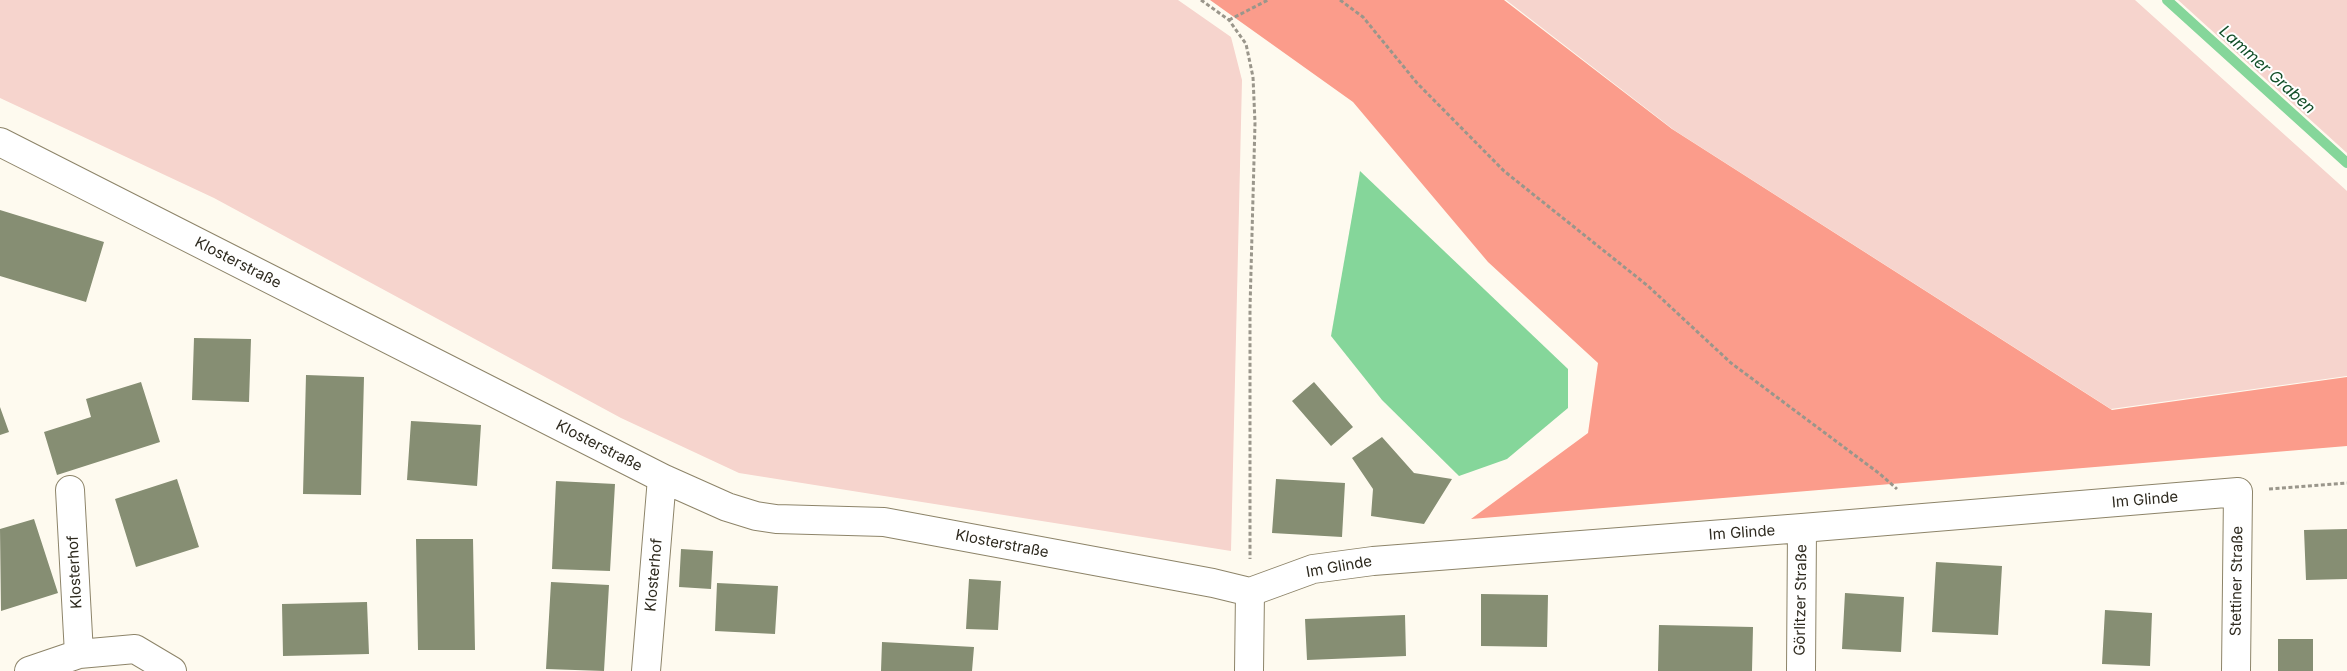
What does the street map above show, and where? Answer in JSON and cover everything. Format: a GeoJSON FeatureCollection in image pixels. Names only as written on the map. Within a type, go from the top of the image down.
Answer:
{"type":"FeatureCollection","features":[{"type":"Feature","properties":{"kind":"street","name":"Klosterstraße"},"geometry":{"type":"LineString","coordinates":[[0,142],[662,478],[728,507],[756,516],[776,519],[884,522],[1250,592]]}},
{"type":"Feature","properties":{"kind":"street","name":"Klosterhof"},"geometry":{"type":"LineString","coordinates":[[646,671],[662,478]]}},
{"type":"Feature","properties":{"kind":"street","name":"Klosterhof"},"geometry":{"type":"LineString","coordinates":[[70,490],[79,654]]}},
{"type":"Feature","properties":{"kind":"street","name":"Im Glinde"},"geometry":{"type":"LineString","coordinates":[[1250,592],[1313,569],[1373,560],[1802,528],[2238,492]]}},
{"type":"Feature","properties":{"kind":"street","name":"Stettiner Straße"},"geometry":{"type":"LineString","coordinates":[[2236,671],[2238,492]]}},
{"type":"Feature","properties":{"kind":"street","name":"Görlitzer Straße"},"geometry":{"type":"LineString","coordinates":[[1801,671],[1802,528]]}},
{"type":"Feature","properties":{"kind":"street"},"geometry":{"type":"LineString","coordinates":[[1249,671],[1250,592]]}},
{"type":"Feature","properties":{"kind":"street"},"geometry":{"type":"LineString","coordinates":[[29,671],[79,654],[135,649],[172,671]]}},
{"type":"Feature","properties":{"kind":"path"},"geometry":{"type":"LineString","coordinates":[[1201,0],[1229,20],[1246,44],[1253,77],[1255,123],[1250,308],[1250,592]]}},
{"type":"Feature","properties":{"kind":"path"},"geometry":{"type":"LineString","coordinates":[[1229,20],[1268,0]]}},
{"type":"Feature","properties":{"kind":"path"},"geometry":{"type":"LineString","coordinates":[[1340,0],[1362,17],[1417,84],[1504,171],[1648,286],[1731,363],[1880,474],[1929,518]]}},
{"type":"Feature","properties":{"kind":"path"},"geometry":{"type":"LineString","coordinates":[[2238,492],[2347,483]]}},
{"type":"Feature","properties":{"kind":"shaded area"},"geometry":{"type":"Polygon","coordinates":[[[0,0],[1178,0],[1231,37],[1242,80],[1231,551],[739,473],[621,418],[214,198],[0,98],[0,0]]]}},
{"type":"Feature","properties":{"kind":"shaded area"},"geometry":{"type":"Polygon","coordinates":[[[1210,0],[1504,0],[1672,129],[2112,410],[2347,377],[2347,446],[1471,519],[1588,433],[1598,363],[1488,262],[1353,102],[1210,0]]]}},
{"type":"Feature","properties":{"kind":"shaded area"},"geometry":{"type":"Polygon","coordinates":[[[1506,0],[2135,0],[2347,191],[2347,376],[2111,409],[1674,130],[1506,0]]]}},
{"type":"Feature","properties":{"kind":"shaded area"},"geometry":{"type":"Polygon","coordinates":[[[2178,0],[2347,0],[2347,153],[2178,0]]]}},
{"type":"Feature","properties":{"kind":"shaded area"},"geometry":{"type":"Polygon","coordinates":[[[1360,171],[1568,369],[1568,408],[1507,459],[1459,476],[1382,400],[1331,336],[1360,171]]]}},
{"type":"Feature","properties":{"kind":"building"},"geometry":{"type":"Polygon","coordinates":[[[0,210],[104,242],[86,302],[0,276],[0,210]]]}},
{"type":"Feature","properties":{"kind":"building"},"geometry":{"type":"Polygon","coordinates":[[[194,338],[251,339],[249,402],[192,400],[194,338]]]}},
{"type":"Feature","properties":{"kind":"building"},"geometry":{"type":"Polygon","coordinates":[[[306,375],[364,377],[361,495],[303,494],[306,375]]]}},
{"type":"Feature","properties":{"kind":"building"},"geometry":{"type":"Polygon","coordinates":[[[141,382],[160,442],[57,475],[44,432],[91,417],[86,399],[141,382]]]}},
{"type":"Feature","properties":{"kind":"building"},"geometry":{"type":"Polygon","coordinates":[[[1314,382],[1353,427],[1331,446],[1292,401],[1314,382]]]}},
{"type":"Feature","properties":{"kind":"building"},"geometry":{"type":"Polygon","coordinates":[[[0,407],[9,432],[0,435],[0,407]]]}},
{"type":"Feature","properties":{"kind":"building"},"geometry":{"type":"Polygon","coordinates":[[[411,421],[481,425],[477,486],[407,480],[411,421]]]}},
{"type":"Feature","properties":{"kind":"building"},"geometry":{"type":"Polygon","coordinates":[[[1382,437],[1414,473],[1452,479],[1424,524],[1371,516],[1373,489],[1352,458],[1382,437]]]}},
{"type":"Feature","properties":{"kind":"building"},"geometry":{"type":"Polygon","coordinates":[[[177,479],[199,547],[136,567],[115,499],[177,479]]]}},
{"type":"Feature","properties":{"kind":"building"},"geometry":{"type":"Polygon","coordinates":[[[1276,479],[1345,483],[1342,537],[1272,533],[1276,479]]]}},
{"type":"Feature","properties":{"kind":"building"},"geometry":{"type":"Polygon","coordinates":[[[556,481],[615,484],[610,571],[552,569],[556,481]]]}},
{"type":"Feature","properties":{"kind":"building"},"geometry":{"type":"Polygon","coordinates":[[[34,519],[58,593],[1,611],[0,529],[34,519]]]}},
{"type":"Feature","properties":{"kind":"building"},"geometry":{"type":"Polygon","coordinates":[[[2347,529],[2347,579],[2306,580],[2304,530],[2347,529]]]}},
{"type":"Feature","properties":{"kind":"building"},"geometry":{"type":"Polygon","coordinates":[[[416,539],[473,539],[475,650],[418,650],[416,539]]]}},
{"type":"Feature","properties":{"kind":"building"},"geometry":{"type":"Polygon","coordinates":[[[681,549],[713,551],[711,589],[679,587],[681,549]]]}},
{"type":"Feature","properties":{"kind":"building"},"geometry":{"type":"Polygon","coordinates":[[[1936,562],[2002,566],[1998,635],[1932,632],[1936,562]]]}},
{"type":"Feature","properties":{"kind":"building"},"geometry":{"type":"Polygon","coordinates":[[[969,579],[1001,581],[998,630],[966,629],[969,579]]]}},
{"type":"Feature","properties":{"kind":"building"},"geometry":{"type":"Polygon","coordinates":[[[551,582],[609,585],[604,671],[546,669],[551,582]]]}},
{"type":"Feature","properties":{"kind":"building"},"geometry":{"type":"Polygon","coordinates":[[[717,583],[778,586],[775,634],[715,631],[717,583]]]}},
{"type":"Feature","properties":{"kind":"building"},"geometry":{"type":"Polygon","coordinates":[[[1845,593],[1904,597],[1901,652],[1842,649],[1845,593]]]}},
{"type":"Feature","properties":{"kind":"building"},"geometry":{"type":"Polygon","coordinates":[[[1481,594],[1548,595],[1547,647],[1481,646],[1481,594]]]}},
{"type":"Feature","properties":{"kind":"building"},"geometry":{"type":"Polygon","coordinates":[[[367,602],[369,654],[283,656],[282,604],[367,602]]]}},
{"type":"Feature","properties":{"kind":"building"},"geometry":{"type":"Polygon","coordinates":[[[2105,610],[2152,613],[2150,666],[2102,664],[2105,610]]]}},
{"type":"Feature","properties":{"kind":"building"},"geometry":{"type":"Polygon","coordinates":[[[1405,615],[1406,656],[1307,660],[1305,619],[1405,615]]]}},
{"type":"Feature","properties":{"kind":"building"},"geometry":{"type":"Polygon","coordinates":[[[1659,625],[1753,627],[1752,671],[1658,671],[1659,625]]]}},
{"type":"Feature","properties":{"kind":"building"},"geometry":{"type":"Polygon","coordinates":[[[2278,639],[2313,639],[2313,671],[2278,671],[2278,639]]]}},
{"type":"Feature","properties":{"kind":"building"},"geometry":{"type":"Polygon","coordinates":[[[882,642],[974,647],[972,671],[881,671],[882,642]]]}},
{"type":"Feature","properties":{"kind":"waterway","name":"Lammer Graben"},"geometry":{"type":"LineString","coordinates":[[2167,0],[2347,163]]}}]}
